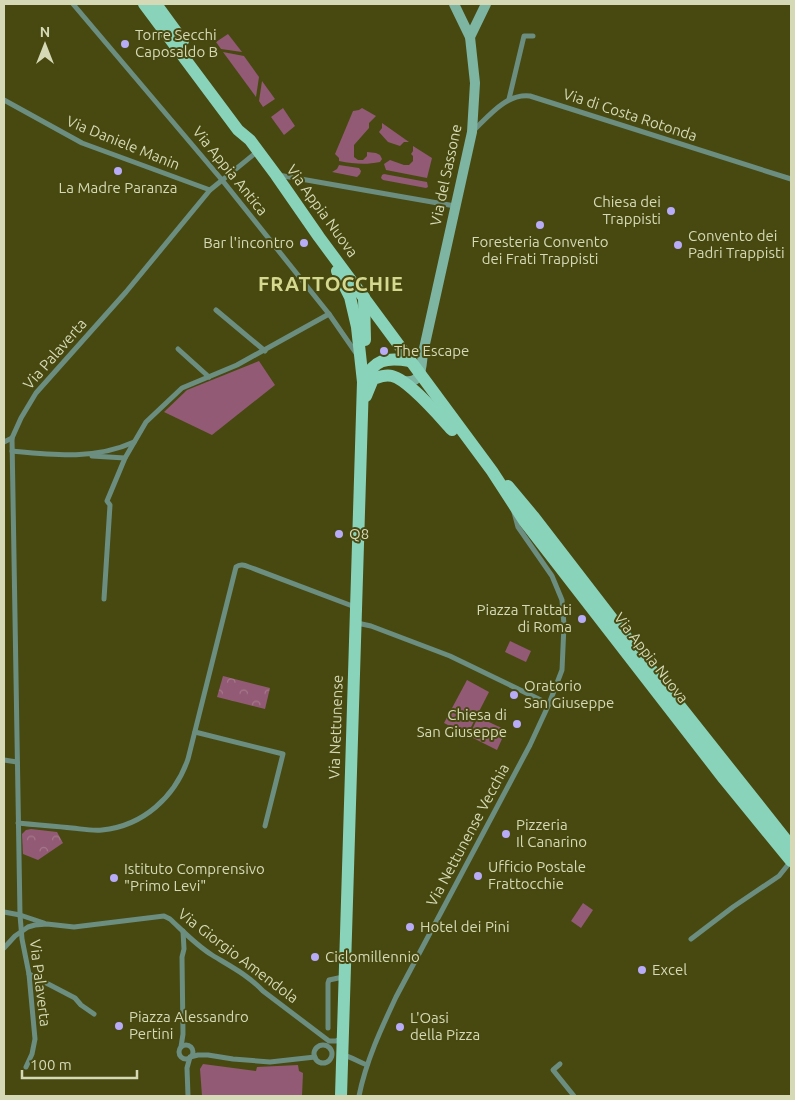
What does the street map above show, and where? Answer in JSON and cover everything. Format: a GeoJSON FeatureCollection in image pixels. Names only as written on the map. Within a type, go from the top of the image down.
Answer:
{"type":"FeatureCollection","features":[{"type":"Feature","properties":{"kind":"main road","name":"Via Appia Nuova"},"geometry":{"type":"LineString","coordinates":[[144,4],[238,130],[250,140]]}},
{"type":"Feature","properties":{"kind":"main road","name":"Via Appia Nuova"},"geometry":{"type":"LineString","coordinates":[[156,4],[244,126],[250,140],[492,471],[511,502],[656,692],[791,861]]}},
{"type":"Feature","properties":{"kind":"main road"},"geometry":{"type":"LineString","coordinates":[[454,4],[470,37]]}},
{"type":"Feature","properties":{"kind":"main road"},"geometry":{"type":"LineString","coordinates":[[470,37],[486,4]]}},
{"type":"Feature","properties":{"kind":"main road","name":"Via del Sassone"},"geometry":{"type":"LineString","coordinates":[[420,374],[472,132],[475,83],[470,37]]}},
{"type":"Feature","properties":{"kind":"main road"},"geometry":{"type":"LineString","coordinates":[[320,237],[350,297],[357,327],[361,359]]}},
{"type":"Feature","properties":{"kind":"main road"},"geometry":{"type":"LineString","coordinates":[[361,359],[365,347],[366,333],[364,297]]}},
{"type":"Feature","properties":{"kind":"main road"},"geometry":{"type":"LineString","coordinates":[[363,382],[370,368],[380,362],[399,359],[415,360],[423,353]]}},
{"type":"Feature","properties":{"kind":"main road","name":"Via Nettunense"},"geometry":{"type":"LineString","coordinates":[[341,1096],[363,382],[361,359]]}},
{"type":"Feature","properties":{"kind":"main road"},"geometry":{"type":"LineString","coordinates":[[361,413],[373,379],[381,376],[391,376],[411,382],[417,380],[420,374]]}},
{"type":"Feature","properties":{"kind":"main road"},"geometry":{"type":"LineString","coordinates":[[404,381],[454,432],[480,455]]}},
{"type":"Feature","properties":{"kind":"main road","name":"Via Appia Nuova"},"geometry":{"type":"LineString","coordinates":[[492,471],[516,494],[664,686],[791,846]]}},
{"type":"Feature","properties":{"kind":"street","name":"Via Appia Antica"},"geometry":{"type":"LineString","coordinates":[[73,4],[222,180],[329,314],[361,359]]}},
{"type":"Feature","properties":{"kind":"street"},"geometry":{"type":"LineString","coordinates":[[478,4],[479,17]]}},
{"type":"Feature","properties":{"kind":"street"},"geometry":{"type":"LineString","coordinates":[[472,132],[509,99],[524,36],[533,36]]}},
{"type":"Feature","properties":{"kind":"street","name":"Via di Costa Rotonda"},"geometry":{"type":"LineString","coordinates":[[509,99],[522,96],[534,97],[791,179]]}},
{"type":"Feature","properties":{"kind":"street","name":"Via Daniele Manin"},"geometry":{"type":"LineString","coordinates":[[4,100],[82,142],[210,190]]}},
{"type":"Feature","properties":{"kind":"street","name":"Via Palaverta"},"geometry":{"type":"LineString","coordinates":[[26,1067],[35,1044],[29,974],[21,932],[20,915],[12,438],[36,393],[126,292],[210,190],[258,151]]}},
{"type":"Feature","properties":{"kind":"street"},"geometry":{"type":"LineString","coordinates":[[276,175],[455,206]]}},
{"type":"Feature","properties":{"kind":"street"},"geometry":{"type":"LineString","coordinates":[[216,310],[265,351]]}},
{"type":"Feature","properties":{"kind":"street"},"geometry":{"type":"LineString","coordinates":[[104,600],[110,505],[107,501],[125,458],[146,422],[182,388],[265,351],[329,314]]}},
{"type":"Feature","properties":{"kind":"street"},"geometry":{"type":"LineString","coordinates":[[178,349],[209,376]]}},
{"type":"Feature","properties":{"kind":"street"},"geometry":{"type":"LineString","coordinates":[[4,442],[12,438]]}},
{"type":"Feature","properties":{"kind":"street"},"geometry":{"type":"LineString","coordinates":[[12,451],[60,455],[89,455],[120,449],[134,442]]}},
{"type":"Feature","properties":{"kind":"street"},"geometry":{"type":"LineString","coordinates":[[89,455],[125,458]]}},
{"type":"Feature","properties":{"kind":"street","name":"Via Nettunense Vecchia"},"geometry":{"type":"LineString","coordinates":[[359,1096],[376,1039],[396,997],[530,745],[562,670],[564,634],[562,600],[552,576],[518,527],[511,502]]}},
{"type":"Feature","properties":{"kind":"street"},"geometry":{"type":"LineString","coordinates":[[18,823],[93,830],[115,828],[149,814],[171,793],[184,769],[195,732],[238,565],[246,566],[356,608]]}},
{"type":"Feature","properties":{"kind":"street"},"geometry":{"type":"LineString","coordinates":[[355,623],[371,626],[450,656],[549,704]]}},
{"type":"Feature","properties":{"kind":"street"},"geometry":{"type":"LineString","coordinates":[[195,732],[283,754],[265,826]]}},
{"type":"Feature","properties":{"kind":"street"},"geometry":{"type":"LineString","coordinates":[[4,760],[17,762]]}},
{"type":"Feature","properties":{"kind":"street"},"geometry":{"type":"LineString","coordinates":[[691,939],[733,907],[779,876],[791,861]]}},
{"type":"Feature","properties":{"kind":"street","name":"Via Giorgio Amendola"},"geometry":{"type":"LineString","coordinates":[[4,912],[20,915],[46,924],[74,927],[164,916],[170,918],[199,946],[256,983],[263,991],[329,1041],[341,1039],[343,1035]]}},
{"type":"Feature","properties":{"kind":"street","name":"Via Giorgio Amendola"},"geometry":{"type":"LineString","coordinates":[[21,932],[28,927],[46,924]]}},
{"type":"Feature","properties":{"kind":"street"},"geometry":{"type":"LineString","coordinates":[[183,931],[183,1034],[179,1052],[187,1073]]}},
{"type":"Feature","properties":{"kind":"street","name":"Via Palaverta"},"geometry":{"type":"LineString","coordinates":[[4,948],[21,932]]}},
{"type":"Feature","properties":{"kind":"street"},"geometry":{"type":"LineString","coordinates":[[29,974],[75,998],[94,1014]]}},
{"type":"Feature","properties":{"kind":"street"},"geometry":{"type":"LineString","coordinates":[[328,1028],[328,983],[329,980],[344,977]]}},
{"type":"Feature","properties":{"kind":"street"},"geometry":{"type":"LineString","coordinates":[[183,1034],[192,1053],[187,1073],[188,1096]]}},
{"type":"Feature","properties":{"kind":"street"},"geometry":{"type":"LineString","coordinates":[[181,1047],[185,1045],[208,1055]]}},
{"type":"Feature","properties":{"kind":"street"},"geometry":{"type":"LineString","coordinates":[[323,1063],[329,1061],[332,1056],[332,1050],[327,1045],[318,1046],[315,1051],[315,1057],[318,1061],[323,1063],[350,1056],[357,1062],[367,1065]]}},
{"type":"Feature","properties":{"kind":"street"},"geometry":{"type":"LineString","coordinates":[[182,1058],[208,1055],[270,1062],[315,1057]]}},
{"type":"Feature","properties":{"kind":"street"},"geometry":{"type":"LineString","coordinates":[[560,1064],[553,1070],[574,1096]]}},
{"type":"Feature","properties":{"kind":"green space"},"geometry":{"type":"Polygon","coordinates":[[[228,34],[242,52],[221,49],[216,42],[228,34]]]}},
{"type":"Feature","properties":{"kind":"green space"},"geometry":{"type":"Polygon","coordinates":[[[223,52],[244,56],[259,77],[256,97],[223,52]]]}},
{"type":"Feature","properties":{"kind":"green space"},"geometry":{"type":"Polygon","coordinates":[[[262,81],[275,99],[263,107],[259,101],[262,81]]]}},
{"type":"Feature","properties":{"kind":"green space"},"geometry":{"type":"Polygon","coordinates":[[[283,108],[295,126],[284,135],[271,117],[283,108]]]}},
{"type":"Feature","properties":{"kind":"green space"},"geometry":{"type":"Polygon","coordinates":[[[362,108],[376,116],[369,123],[369,128],[354,145],[354,157],[358,160],[363,160],[367,156],[367,152],[376,153],[382,159],[380,162],[365,164],[339,161],[335,154],[353,111],[362,108]]]}},
{"type":"Feature","properties":{"kind":"green space"},"geometry":{"type":"Polygon","coordinates":[[[382,123],[409,142],[404,142],[400,146],[388,142],[379,132],[382,128],[382,123]]]}},
{"type":"Feature","properties":{"kind":"green space"},"geometry":{"type":"Polygon","coordinates":[[[413,146],[432,158],[427,178],[386,170],[384,164],[390,160],[409,165],[413,161],[411,154],[413,146]]]}},
{"type":"Feature","properties":{"kind":"green space"},"geometry":{"type":"Polygon","coordinates":[[[339,165],[359,168],[360,174],[357,177],[332,172],[339,165]]]}},
{"type":"Feature","properties":{"kind":"green space"},"geometry":{"type":"Polygon","coordinates":[[[384,174],[427,182],[428,187],[383,180],[381,178],[384,174]]]}},
{"type":"Feature","properties":{"kind":"green space"},"geometry":{"type":"Polygon","coordinates":[[[259,361],[275,385],[212,435],[164,412],[187,390],[259,361]]]}},
{"type":"Feature","properties":{"kind":"green space"},"geometry":{"type":"Polygon","coordinates":[[[510,641],[531,651],[526,662],[505,652],[510,641]]]}},
{"type":"Feature","properties":{"kind":"green space"},"geometry":{"type":"Polygon","coordinates":[[[223,676],[270,688],[265,709],[217,697],[223,676]]]}},
{"type":"Feature","properties":{"kind":"green space"},"geometry":{"type":"Polygon","coordinates":[[[467,680],[489,692],[467,735],[444,723],[467,680]]]}},
{"type":"Feature","properties":{"kind":"green space"},"geometry":{"type":"Polygon","coordinates":[[[478,717],[506,730],[497,750],[469,736],[478,717]]]}},
{"type":"Feature","properties":{"kind":"green space"},"geometry":{"type":"Polygon","coordinates":[[[26,830],[57,832],[63,843],[38,860],[23,854],[22,834],[26,830]]]}},
{"type":"Feature","properties":{"kind":"green space"},"geometry":{"type":"Polygon","coordinates":[[[583,903],[593,910],[581,928],[571,921],[583,903]]]}},
{"type":"Feature","properties":{"kind":"green space"},"geometry":{"type":"Polygon","coordinates":[[[203,1064],[256,1071],[257,1067],[298,1065],[299,1071],[303,1073],[302,1096],[202,1096],[200,1069],[203,1064]]]}},
{"type":"Feature","properties":{"kind":"place","name":"Torre Secchi Caposaldo B"},"geometry":{"type":"Point","coordinates":[125,44]}},
{"type":"Feature","properties":{"kind":"place","name":"La Madre Paranza"},"geometry":{"type":"Point","coordinates":[118,171]}},
{"type":"Feature","properties":{"kind":"place","name":"Chiesa dei Trappisti"},"geometry":{"type":"Point","coordinates":[671,211]}},
{"type":"Feature","properties":{"kind":"place","name":"Foresteria Convento dei Frati Trappisti"},"geometry":{"type":"Point","coordinates":[540,225]}},
{"type":"Feature","properties":{"kind":"place","name":"Bar l'incontro"},"geometry":{"type":"Point","coordinates":[304,243]}},
{"type":"Feature","properties":{"kind":"place","name":"Convento dei Padri Trappisti"},"geometry":{"type":"Point","coordinates":[678,245]}},
{"type":"Feature","properties":{"kind":"place","name":"The Escape"},"geometry":{"type":"Point","coordinates":[384,351]}},
{"type":"Feature","properties":{"kind":"place","name":"Q8"},"geometry":{"type":"Point","coordinates":[339,534]}},
{"type":"Feature","properties":{"kind":"place","name":"Piazza Trattati di Roma"},"geometry":{"type":"Point","coordinates":[582,619]}},
{"type":"Feature","properties":{"kind":"place","name":"Oratorio San Giuseppe"},"geometry":{"type":"Point","coordinates":[514,695]}},
{"type":"Feature","properties":{"kind":"place","name":"Chiesa di San Giuseppe"},"geometry":{"type":"Point","coordinates":[517,724]}},
{"type":"Feature","properties":{"kind":"place","name":"Pizzeria Il Canarino"},"geometry":{"type":"Point","coordinates":[506,834]}},
{"type":"Feature","properties":{"kind":"place","name":"Ufficio Postale Frattocchie"},"geometry":{"type":"Point","coordinates":[478,876]}},
{"type":"Feature","properties":{"kind":"place","name":"Istituto Comprensivo \"Primo Levi\""},"geometry":{"type":"Point","coordinates":[114,878]}},
{"type":"Feature","properties":{"kind":"place","name":"Hotel dei Pini"},"geometry":{"type":"Point","coordinates":[410,927]}},
{"type":"Feature","properties":{"kind":"place","name":"Ciclomillennio"},"geometry":{"type":"Point","coordinates":[315,957]}},
{"type":"Feature","properties":{"kind":"place","name":"Excel"},"geometry":{"type":"Point","coordinates":[642,970]}},
{"type":"Feature","properties":{"kind":"place","name":"Piazza Alessandro Pertini"},"geometry":{"type":"Point","coordinates":[119,1026]}},
{"type":"Feature","properties":{"kind":"place","name":"L'Oasi della Pizza"},"geometry":{"type":"Point","coordinates":[400,1027]}},
{"type":"Feature","properties":{"kind":"district","name":"FRATTOCCHIE"},"geometry":{"type":"Point","coordinates":[331,284]}}]}
